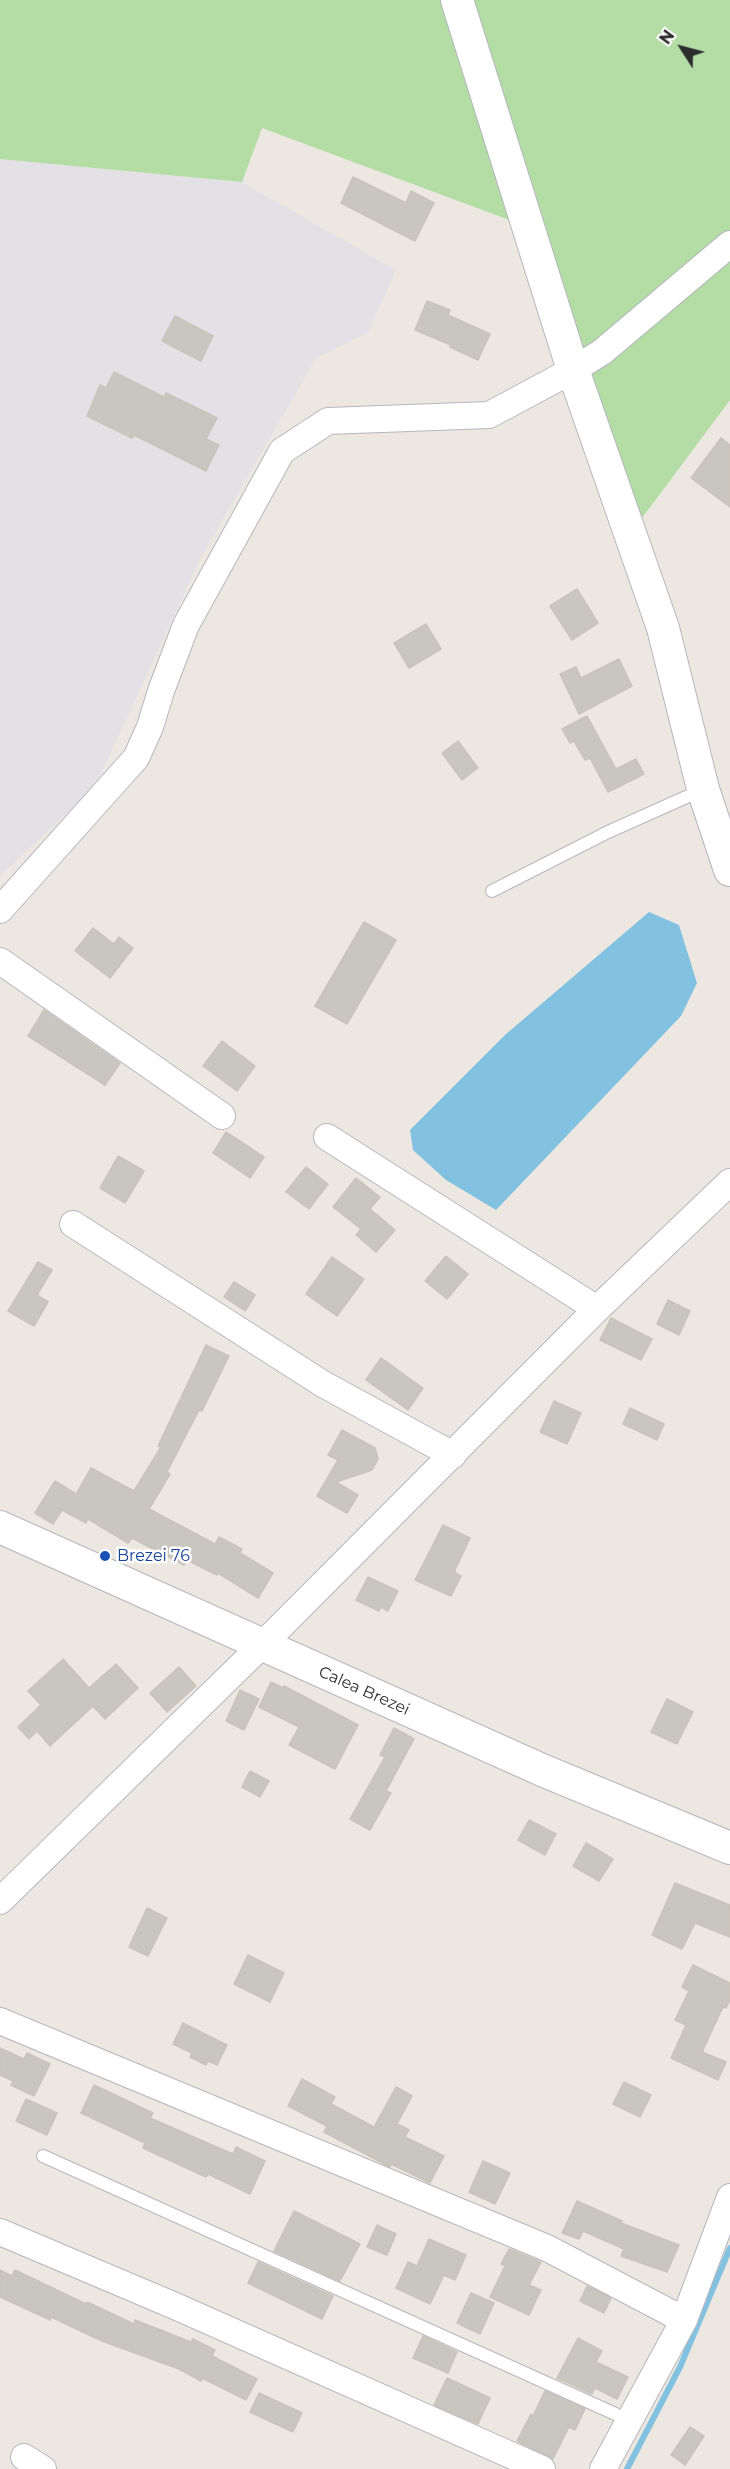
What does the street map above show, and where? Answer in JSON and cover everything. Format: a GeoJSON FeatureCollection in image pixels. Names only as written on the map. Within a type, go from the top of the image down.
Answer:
{"type":"FeatureCollection","features":[{"type":"Feature","properties":{"kind":"street"},"geometry":{"type":"LineString","coordinates":[[457,0],[573,370],[663,628],[703,789],[730,870]]}},
{"type":"Feature","properties":{"kind":"street"},"geometry":{"type":"LineString","coordinates":[[0,910],[136,758],[150,727],[186,626],[282,451],[328,421],[489,415],[602,352],[730,244]]}},
{"type":"Feature","properties":{"kind":"street"},"geometry":{"type":"LineString","coordinates":[[0,961],[222,1116]]}},
{"type":"Feature","properties":{"kind":"street"},"geometry":{"type":"LineString","coordinates":[[327,1137],[597,1309]]}},
{"type":"Feature","properties":{"kind":"street"},"geometry":{"type":"LineString","coordinates":[[0,1900],[262,1645],[597,1309],[730,1182]]}},
{"type":"Feature","properties":{"kind":"street"},"geometry":{"type":"LineString","coordinates":[[73,1224],[323,1384],[453,1455]]}},
{"type":"Feature","properties":{"kind":"street","name":"Calea Brezei"},"geometry":{"type":"LineString","coordinates":[[0,1527],[542,1770],[730,1848]]}},
{"type":"Feature","properties":{"kind":"street"},"geometry":{"type":"LineString","coordinates":[[0,2021],[547,2248],[684,2320]]}},
{"type":"Feature","properties":{"kind":"street"},"geometry":{"type":"LineString","coordinates":[[603,2469],[684,2320],[730,2197]]}},
{"type":"Feature","properties":{"kind":"street"},"geometry":{"type":"LineString","coordinates":[[0,2232],[175,2306],[542,2469]]}},
{"type":"Feature","properties":{"kind":"lane"},"geometry":{"type":"LineString","coordinates":[[492,891],[608,832],[703,789]]}},
{"type":"Feature","properties":{"kind":"lane"},"geometry":{"type":"LineString","coordinates":[[43,2156],[631,2421]]}},
{"type":"Feature","properties":{"kind":"shaded area"},"geometry":{"type":"Polygon","coordinates":[[[0,159],[242,182],[396,270],[368,332],[316,358],[200,559],[95,787],[0,876],[0,159]]]}},
{"type":"Feature","properties":{"kind":"green space"},"geometry":{"type":"Polygon","coordinates":[[[0,0],[730,0],[730,400],[639,522],[547,234],[262,128],[242,182],[0,159],[0,0]]]}},
{"type":"Feature","properties":{"kind":"water"},"geometry":{"type":"Polygon","coordinates":[[[649,912],[679,925],[697,983],[681,1016],[496,1210],[446,1180],[413,1150],[410,1130],[505,1035],[649,912]]]}},
{"type":"Feature","properties":{"kind":"building"},"geometry":{"type":"Polygon","coordinates":[[[353,177],[406,203],[411,191],[434,203],[415,241],[341,203],[353,177]]]}},
{"type":"Feature","properties":{"kind":"building"},"geometry":{"type":"Polygon","coordinates":[[[427,301],[450,310],[448,315],[490,334],[478,360],[450,347],[451,345],[415,330],[427,301]]]}},
{"type":"Feature","properties":{"kind":"building"},"geometry":{"type":"Polygon","coordinates":[[[175,316],[213,336],[201,361],[162,341],[175,316]]]}},
{"type":"Feature","properties":{"kind":"building"},"geometry":{"type":"Polygon","coordinates":[[[114,372],[164,397],[166,393],[217,418],[206,439],[219,445],[206,471],[134,435],[132,438],[87,416],[100,385],[106,388],[114,372]]]}},
{"type":"Feature","properties":{"kind":"building"},"geometry":{"type":"Polygon","coordinates":[[[721,438],[730,445],[730,507],[691,478],[721,438]]]}},
{"type":"Feature","properties":{"kind":"building"},"geometry":{"type":"Polygon","coordinates":[[[577,589],[598,623],[572,640],[550,606],[577,589]]]}},
{"type":"Feature","properties":{"kind":"building"},"geometry":{"type":"Polygon","coordinates":[[[426,624],[441,649],[409,668],[394,643],[426,624]]]}},
{"type":"Feature","properties":{"kind":"building"},"geometry":{"type":"Polygon","coordinates":[[[619,659],[632,686],[579,714],[560,674],[576,667],[581,678],[619,659]]]}},
{"type":"Feature","properties":{"kind":"building"},"geometry":{"type":"Polygon","coordinates":[[[587,716],[616,769],[636,759],[644,774],[608,792],[590,758],[585,760],[574,741],[570,743],[562,729],[587,716]]]}},
{"type":"Feature","properties":{"kind":"building"},"geometry":{"type":"Polygon","coordinates":[[[458,741],[478,768],[462,780],[442,753],[458,741]]]}},
{"type":"Feature","properties":{"kind":"building"},"geometry":{"type":"Polygon","coordinates":[[[364,922],[396,940],[347,1024],[315,1006],[364,922]]]}},
{"type":"Feature","properties":{"kind":"building"},"geometry":{"type":"Polygon","coordinates":[[[93,928],[114,944],[119,937],[133,948],[110,978],[75,951],[93,928]]]}},
{"type":"Feature","properties":{"kind":"building"},"geometry":{"type":"Polygon","coordinates":[[[44,1010],[120,1063],[105,1085],[28,1036],[44,1010]]]}},
{"type":"Feature","properties":{"kind":"building"},"geometry":{"type":"Polygon","coordinates":[[[222,1041],[255,1066],[237,1091],[203,1066],[222,1041]]]}},
{"type":"Feature","properties":{"kind":"building"},"geometry":{"type":"Polygon","coordinates":[[[226,1132],[264,1157],[250,1178],[213,1153],[226,1132]]]}},
{"type":"Feature","properties":{"kind":"building"},"geometry":{"type":"Polygon","coordinates":[[[118,1156],[144,1171],[125,1203],[100,1188],[118,1156]]]}},
{"type":"Feature","properties":{"kind":"building"},"geometry":{"type":"Polygon","coordinates":[[[306,1167],[328,1184],[309,1209],[286,1192],[306,1167]]]}},
{"type":"Feature","properties":{"kind":"building"},"geometry":{"type":"Polygon","coordinates":[[[356,1178],[380,1197],[370,1209],[395,1230],[376,1252],[356,1235],[361,1229],[333,1207],[356,1178]]]}},
{"type":"Feature","properties":{"kind":"building"},"geometry":{"type":"Polygon","coordinates":[[[446,1256],[468,1274],[447,1299],[425,1281],[446,1256]]]}},
{"type":"Feature","properties":{"kind":"building"},"geometry":{"type":"Polygon","coordinates":[[[332,1257],[364,1279],[337,1316],[306,1294],[332,1257]]]}},
{"type":"Feature","properties":{"kind":"building"},"geometry":{"type":"Polygon","coordinates":[[[38,1262],[52,1270],[37,1295],[48,1302],[34,1326],[8,1311],[38,1262]]]}},
{"type":"Feature","properties":{"kind":"building"},"geometry":{"type":"Polygon","coordinates":[[[234,1282],[255,1295],[245,1311],[224,1297],[234,1282]]]}},
{"type":"Feature","properties":{"kind":"building"},"geometry":{"type":"Polygon","coordinates":[[[668,1300],[690,1311],[679,1335],[657,1324],[668,1300]]]}},
{"type":"Feature","properties":{"kind":"building"},"geometry":{"type":"Polygon","coordinates":[[[611,1318],[652,1339],[641,1360],[600,1340],[611,1318]]]}},
{"type":"Feature","properties":{"kind":"building"},"geometry":{"type":"Polygon","coordinates":[[[206,1345],[229,1356],[202,1411],[199,1410],[167,1472],[170,1474],[149,1509],[215,1544],[219,1537],[242,1549],[240,1553],[273,1573],[258,1598],[218,1573],[217,1575],[187,1560],[184,1565],[132,1538],[128,1543],[88,1519],[86,1523],[62,1510],[53,1524],[35,1513],[55,1481],[76,1494],[91,1468],[134,1491],[161,1447],[158,1446],[206,1345]]]}},
{"type":"Feature","properties":{"kind":"building"},"geometry":{"type":"Polygon","coordinates":[[[381,1358],[423,1388],[408,1410],[366,1380],[381,1358]]]}},
{"type":"Feature","properties":{"kind":"building"},"geometry":{"type":"Polygon","coordinates":[[[554,1401],[581,1413],[567,1444],[540,1432],[554,1401]]]}},
{"type":"Feature","properties":{"kind":"building"},"geometry":{"type":"Polygon","coordinates":[[[630,1408],[664,1424],[657,1440],[623,1424],[630,1408]]]}},
{"type":"Feature","properties":{"kind":"building"},"geometry":{"type":"Polygon","coordinates":[[[342,1430],[375,1448],[378,1459],[372,1470],[336,1482],[358,1495],[347,1513],[317,1496],[338,1460],[328,1455],[342,1430]]]}},
{"type":"Feature","properties":{"kind":"building"},"geometry":{"type":"Polygon","coordinates":[[[443,1525],[470,1538],[454,1572],[461,1576],[451,1596],[415,1580],[443,1525]]]}},
{"type":"Feature","properties":{"kind":"building"},"geometry":{"type":"Polygon","coordinates":[[[368,1577],[398,1591],[388,1611],[381,1607],[379,1611],[356,1600],[368,1577]]]}},
{"type":"Feature","properties":{"kind":"building"},"geometry":{"type":"Polygon","coordinates":[[[63,1659],[89,1688],[116,1664],[138,1688],[105,1719],[93,1706],[50,1746],[37,1731],[29,1739],[18,1727],[41,1705],[28,1691],[63,1659]]]}},
{"type":"Feature","properties":{"kind":"building"},"geometry":{"type":"Polygon","coordinates":[[[179,1667],[196,1686],[167,1712],[150,1693],[179,1667]]]}},
{"type":"Feature","properties":{"kind":"building"},"geometry":{"type":"Polygon","coordinates":[[[271,1682],[283,1688],[284,1686],[358,1725],[335,1769],[289,1745],[299,1727],[259,1707],[271,1682]]]}},
{"type":"Feature","properties":{"kind":"building"},"geometry":{"type":"Polygon","coordinates":[[[240,1690],[259,1699],[244,1730],[226,1721],[240,1690]]]}},
{"type":"Feature","properties":{"kind":"building"},"geometry":{"type":"Polygon","coordinates":[[[667,1699],[693,1712],[677,1744],[651,1732],[667,1699]]]}},
{"type":"Feature","properties":{"kind":"building"},"geometry":{"type":"Polygon","coordinates":[[[394,1728],[414,1739],[386,1791],[391,1793],[370,1830],[350,1819],[385,1757],[380,1755],[394,1728]]]}},
{"type":"Feature","properties":{"kind":"building"},"geometry":{"type":"Polygon","coordinates":[[[250,1771],[269,1781],[260,1797],[242,1787],[250,1771]]]}},
{"type":"Feature","properties":{"kind":"building"},"geometry":{"type":"Polygon","coordinates":[[[529,1820],[556,1834],[545,1855],[518,1840],[529,1820]]]}},
{"type":"Feature","properties":{"kind":"building"},"geometry":{"type":"Polygon","coordinates":[[[586,1843],[613,1859],[599,1881],[573,1866],[586,1843]]]}},
{"type":"Feature","properties":{"kind":"building"},"geometry":{"type":"Polygon","coordinates":[[[675,1883],[730,1905],[730,1937],[695,1923],[682,1949],[652,1935],[675,1883]]]}},
{"type":"Feature","properties":{"kind":"building"},"geometry":{"type":"Polygon","coordinates":[[[147,1908],[167,1918],[148,1956],[129,1947],[147,1908]]]}},
{"type":"Feature","properties":{"kind":"building"},"geometry":{"type":"Polygon","coordinates":[[[248,1955],[284,1973],[270,2002],[234,1984],[248,1955]]]}},
{"type":"Feature","properties":{"kind":"building"},"geometry":{"type":"Polygon","coordinates":[[[693,1965],[730,1983],[730,2000],[726,2008],[723,2007],[702,2052],[726,2062],[718,2080],[671,2058],[686,2025],[675,2020],[689,1991],[682,1987],[693,1965]]]}},
{"type":"Feature","properties":{"kind":"building"},"geometry":{"type":"Polygon","coordinates":[[[183,2023],[227,2045],[217,2065],[208,2061],[206,2065],[190,2057],[192,2053],[173,2044],[183,2023]]]}},
{"type":"Feature","properties":{"kind":"building"},"geometry":{"type":"Polygon","coordinates":[[[0,2048],[24,2059],[27,2053],[50,2064],[34,2096],[11,2085],[13,2081],[0,2075],[0,2048]]]}},
{"type":"Feature","properties":{"kind":"building"},"geometry":{"type":"Polygon","coordinates":[[[302,2079],[335,2097],[331,2104],[374,2127],[396,2087],[412,2096],[397,2124],[409,2130],[405,2137],[444,2156],[430,2183],[391,2164],[390,2167],[324,2132],[327,2126],[288,2106],[302,2079]]]}},
{"type":"Feature","properties":{"kind":"building"},"geometry":{"type":"Polygon","coordinates":[[[624,2082],[651,2095],[640,2117],[613,2104],[624,2082]]]}},
{"type":"Feature","properties":{"kind":"building"},"geometry":{"type":"Polygon","coordinates":[[[94,2085],[153,2113],[150,2118],[233,2154],[236,2147],[265,2161],[250,2194],[143,2148],[145,2143],[81,2113],[94,2085]]]}},
{"type":"Feature","properties":{"kind":"building"},"geometry":{"type":"Polygon","coordinates":[[[26,2099],[57,2113],[47,2135],[16,2121],[26,2099]]]}},
{"type":"Feature","properties":{"kind":"building"},"geometry":{"type":"Polygon","coordinates":[[[483,2161],[510,2173],[495,2204],[469,2192],[483,2161]]]}},
{"type":"Feature","properties":{"kind":"building"},"geometry":{"type":"Polygon","coordinates":[[[577,2201],[622,2221],[621,2223],[679,2245],[667,2272],[621,2256],[624,2249],[583,2231],[579,2239],[562,2233],[577,2201]]]}},
{"type":"Feature","properties":{"kind":"building"},"geometry":{"type":"Polygon","coordinates":[[[294,2211],[360,2244],[340,2281],[274,2251],[294,2211]]]}},
{"type":"Feature","properties":{"kind":"building"},"geometry":{"type":"Polygon","coordinates":[[[377,2225],[396,2234],[387,2255],[367,2247],[377,2225]]]}},
{"type":"Feature","properties":{"kind":"building"},"geometry":{"type":"Polygon","coordinates":[[[429,2239],[466,2255],[455,2280],[444,2275],[430,2304],[396,2288],[408,2262],[417,2266],[429,2239]]]}},
{"type":"Feature","properties":{"kind":"building"},"geometry":{"type":"Polygon","coordinates":[[[509,2249],[541,2262],[529,2285],[541,2290],[529,2315],[490,2297],[505,2266],[501,2264],[509,2249]]]}},
{"type":"Feature","properties":{"kind":"building"},"geometry":{"type":"Polygon","coordinates":[[[258,2262],[333,2296],[322,2319],[248,2283],[258,2262]]]}},
{"type":"Feature","properties":{"kind":"building"},"geometry":{"type":"Polygon","coordinates":[[[0,2270],[12,2276],[15,2270],[134,2324],[135,2320],[191,2342],[193,2339],[215,2350],[212,2356],[257,2379],[246,2400],[202,2378],[201,2381],[179,2369],[102,2341],[51,2317],[50,2320],[0,2297],[0,2270]]]}},
{"type":"Feature","properties":{"kind":"building"},"geometry":{"type":"Polygon","coordinates":[[[587,2286],[611,2298],[604,2313],[580,2301],[587,2286]]]}},
{"type":"Feature","properties":{"kind":"building"},"geometry":{"type":"Polygon","coordinates":[[[471,2293],[494,2303],[480,2334],[457,2323],[471,2293]]]}},
{"type":"Feature","properties":{"kind":"building"},"geometry":{"type":"Polygon","coordinates":[[[423,2336],[457,2352],[448,2373],[413,2358],[423,2336]]]}},
{"type":"Feature","properties":{"kind":"building"},"geometry":{"type":"Polygon","coordinates":[[[578,2338],[602,2351],[596,2362],[628,2377],[617,2399],[595,2388],[592,2394],[557,2378],[578,2338]]]}},
{"type":"Feature","properties":{"kind":"building"},"geometry":{"type":"Polygon","coordinates":[[[447,2378],[490,2398],[478,2424],[434,2405],[447,2378]]]}},
{"type":"Feature","properties":{"kind":"building"},"geometry":{"type":"Polygon","coordinates":[[[545,2391],[585,2409],[575,2430],[569,2427],[553,2459],[517,2441],[545,2391]]]}},
{"type":"Feature","properties":{"kind":"building"},"geometry":{"type":"Polygon","coordinates":[[[259,2393],[302,2413],[293,2432],[250,2412],[259,2393]]]}},
{"type":"Feature","properties":{"kind":"building"},"geometry":{"type":"Polygon","coordinates":[[[690,2427],[704,2436],[685,2465],[671,2455],[690,2427]]]}},
{"type":"Feature","properties":{"kind":"waterway"},"geometry":{"type":"LineString","coordinates":[[627,2469],[680,2367],[730,2248]]}},
{"type":"Feature","properties":{"kind":"place","name":"Brezei 76"},"geometry":{"type":"Point","coordinates":[105,1556]}}]}
